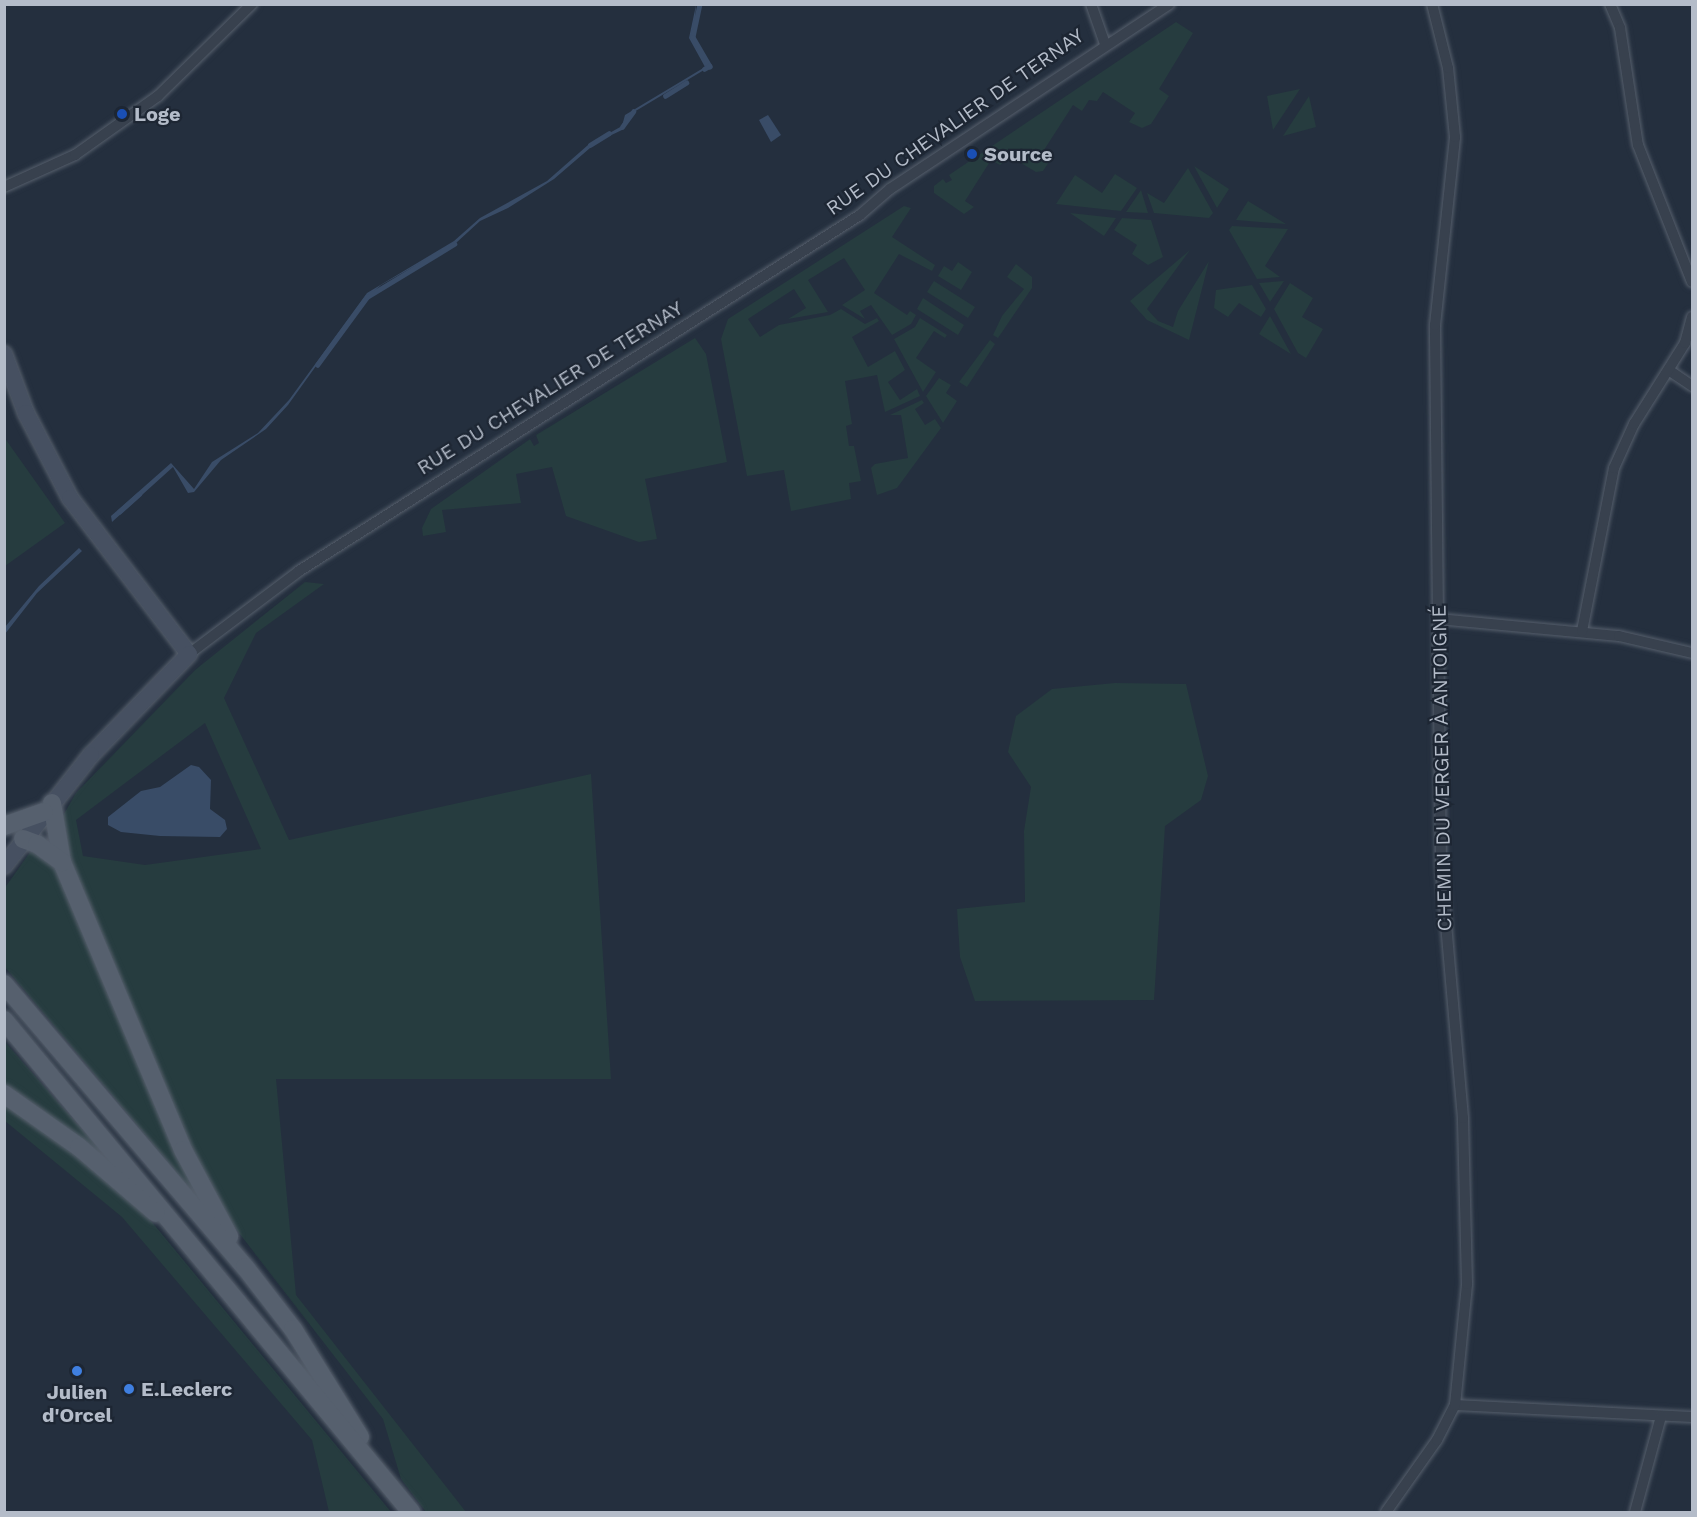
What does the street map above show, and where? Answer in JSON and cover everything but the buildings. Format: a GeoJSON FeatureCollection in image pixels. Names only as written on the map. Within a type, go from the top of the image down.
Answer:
{"type":"FeatureCollection","features":[{"type":"Feature","properties":{"kind":"main road"},"geometry":{"type":"LineString","coordinates":[[4,826],[48,807],[62,862],[183,1150],[245,1267]]}},
{"type":"Feature","properties":{"kind":"main road"},"geometry":{"type":"LineString","coordinates":[[23,839],[37,844],[62,862]]}},
{"type":"Feature","properties":{"kind":"main road"},"geometry":{"type":"LineString","coordinates":[[4,984],[245,1267],[316,1365],[380,1472]]}},
{"type":"Feature","properties":{"kind":"main road"},"geometry":{"type":"LineString","coordinates":[[4,1020],[411,1512]]}},
{"type":"Feature","properties":{"kind":"main road"},"geometry":{"type":"LineString","coordinates":[[4,1094],[79,1147],[183,1235]]}},
{"type":"Feature","properties":{"kind":"street"},"geometry":{"type":"LineString","coordinates":[[4,187],[75,155],[158,96],[252,4]]}},
{"type":"Feature","properties":{"kind":"street"},"geometry":{"type":"LineString","coordinates":[[1091,4],[1105,44]]}},
{"type":"Feature","properties":{"kind":"street","name":"RUE DU CHEVALIER DE TERNAY"},"geometry":{"type":"LineString","coordinates":[[4,866],[48,807],[137,705],[189,654],[299,571],[850,221],[890,189],[1105,44],[1169,4]]}},
{"type":"Feature","properties":{"kind":"street","name":"CHEMIN DU VERGER À ANTOIGNÉ"},"geometry":{"type":"LineString","coordinates":[[1386,1512],[1437,1440],[1455,1405],[1467,1284],[1463,1118],[1441,865],[1438,619],[1435,325],[1455,137],[1448,68],[1432,4]]}},
{"type":"Feature","properties":{"kind":"street"},"geometry":{"type":"LineString","coordinates":[[1610,4],[1620,28],[1638,145],[1692,282]]}},
{"type":"Feature","properties":{"kind":"street"},"geometry":{"type":"LineString","coordinates":[[1582,631],[1614,468],[1634,424],[1670,371],[1685,343],[1692,317]]}},
{"type":"Feature","properties":{"kind":"street"},"geometry":{"type":"LineString","coordinates":[[4,354],[31,424],[70,498],[189,654]]}},
{"type":"Feature","properties":{"kind":"street"},"geometry":{"type":"LineString","coordinates":[[1670,371],[1692,386]]}},
{"type":"Feature","properties":{"kind":"street"},"geometry":{"type":"LineString","coordinates":[[1438,619],[1582,631],[1692,652]]}},
{"type":"Feature","properties":{"kind":"street"},"geometry":{"type":"LineString","coordinates":[[1455,1405],[1692,1418]]}},
{"type":"Feature","properties":{"kind":"street"},"geometry":{"type":"LineString","coordinates":[[1635,1512],[1660,1416]]}},
{"type":"Feature","properties":{"kind":"green space"},"geometry":{"type":"Polygon","coordinates":[[[1176,22],[1193,33],[1159,89],[1169,96],[1151,124],[1142,128],[1129,122],[1135,113],[1103,92],[1097,101],[1089,100],[1082,111],[1073,105],[1044,150],[1053,156],[1043,171],[1036,172],[1011,157],[1000,165],[991,160],[965,201],[974,207],[964,214],[934,193],[934,186],[943,179],[946,183],[952,180],[949,175],[1176,22]]]}},
{"type":"Feature","properties":{"kind":"green space"},"geometry":{"type":"Polygon","coordinates":[[[1300,89],[1273,130],[1267,96],[1300,89]]]}},
{"type":"Feature","properties":{"kind":"green space"},"geometry":{"type":"Polygon","coordinates":[[[1309,96],[1316,127],[1283,136],[1309,96]]]}},
{"type":"Feature","properties":{"kind":"green space"},"geometry":{"type":"Polygon","coordinates":[[[1194,166],[1229,189],[1217,208],[1194,166]]]}},
{"type":"Feature","properties":{"kind":"green space"},"geometry":{"type":"Polygon","coordinates":[[[1188,168],[1213,213],[1209,218],[1154,213],[1147,193],[1164,203],[1188,168]]]}},
{"type":"Feature","properties":{"kind":"green space"},"geometry":{"type":"Polygon","coordinates":[[[1115,174],[1137,188],[1121,211],[1056,204],[1075,175],[1102,193],[1115,174]]]}},
{"type":"Feature","properties":{"kind":"green space"},"geometry":{"type":"Polygon","coordinates":[[[1141,190],[1148,213],[1126,212],[1141,190]]]}},
{"type":"Feature","properties":{"kind":"green space"},"geometry":{"type":"Polygon","coordinates":[[[1248,201],[1286,224],[1236,220],[1248,201]]]}},
{"type":"Feature","properties":{"kind":"green space"},"geometry":{"type":"Polygon","coordinates":[[[904,206],[911,208],[892,237],[935,265],[932,271],[899,254],[874,293],[907,315],[910,311],[916,315],[911,324],[892,335],[871,305],[860,311],[865,319],[842,305],[865,290],[844,258],[808,280],[828,312],[788,319],[806,308],[794,289],[748,319],[760,337],[779,325],[830,315],[841,309],[865,324],[877,318],[879,321],[852,337],[868,367],[895,351],[905,370],[888,382],[900,400],[917,389],[920,396],[885,412],[877,375],[845,381],[852,424],[846,426],[849,446],[854,446],[861,481],[849,483],[851,499],[791,511],[784,470],[747,476],[721,339],[728,319],[904,206]]]}},
{"type":"Feature","properties":{"kind":"green space"},"geometry":{"type":"Polygon","coordinates":[[[1070,213],[1116,218],[1104,236],[1070,213]]]}},
{"type":"Feature","properties":{"kind":"green space"},"geometry":{"type":"Polygon","coordinates":[[[1122,218],[1151,220],[1163,257],[1148,265],[1132,254],[1137,245],[1114,230],[1122,218]]]}},
{"type":"Feature","properties":{"kind":"green space"},"geometry":{"type":"Polygon","coordinates":[[[1232,226],[1288,229],[1265,266],[1280,277],[1257,279],[1229,230],[1232,226]]]}},
{"type":"Feature","properties":{"kind":"green space"},"geometry":{"type":"Polygon","coordinates":[[[1190,250],[1147,309],[1158,321],[1173,327],[1178,311],[1209,261],[1189,340],[1147,320],[1130,301],[1190,250]]]}},
{"type":"Feature","properties":{"kind":"green space"},"geometry":{"type":"Polygon","coordinates":[[[958,262],[972,272],[961,290],[938,276],[944,266],[952,271],[958,262]]]}},
{"type":"Feature","properties":{"kind":"green space"},"geometry":{"type":"Polygon","coordinates":[[[1016,264],[1032,277],[1032,288],[998,338],[993,335],[1002,316],[1024,289],[1007,277],[1016,264]]]}},
{"type":"Feature","properties":{"kind":"green space"},"geometry":{"type":"Polygon","coordinates":[[[934,281],[975,307],[968,318],[927,292],[934,281]]]}},
{"type":"Feature","properties":{"kind":"green space"},"geometry":{"type":"Polygon","coordinates":[[[1284,281],[1270,302],[1259,283],[1284,281]]]}},
{"type":"Feature","properties":{"kind":"green space"},"geometry":{"type":"Polygon","coordinates":[[[1290,283],[1313,298],[1302,317],[1323,329],[1306,358],[1298,353],[1274,309],[1290,283]]]}},
{"type":"Feature","properties":{"kind":"green space"},"geometry":{"type":"Polygon","coordinates":[[[1252,285],[1266,309],[1261,317],[1239,303],[1228,317],[1214,308],[1216,290],[1252,285]]]}},
{"type":"Feature","properties":{"kind":"green space"},"geometry":{"type":"Polygon","coordinates":[[[923,298],[964,325],[958,335],[917,309],[923,298]]]}},
{"type":"Feature","properties":{"kind":"green space"},"geometry":{"type":"Polygon","coordinates":[[[1270,316],[1291,354],[1259,334],[1270,316]]]}},
{"type":"Feature","properties":{"kind":"green space"},"geometry":{"type":"Polygon","coordinates":[[[920,318],[947,335],[945,338],[934,331],[916,358],[936,372],[923,392],[894,339],[915,327],[920,318]]]}},
{"type":"Feature","properties":{"kind":"green space"},"geometry":{"type":"Polygon","coordinates":[[[695,338],[706,354],[727,462],[645,479],[657,539],[639,542],[566,516],[552,467],[516,474],[521,503],[442,510],[446,532],[423,536],[422,528],[431,509],[530,439],[534,446],[539,443],[536,435],[695,338]]]}},
{"type":"Feature","properties":{"kind":"green space"},"geometry":{"type":"Polygon","coordinates":[[[990,340],[995,344],[967,387],[959,382],[990,340]]]}},
{"type":"Feature","properties":{"kind":"green space"},"geometry":{"type":"Polygon","coordinates":[[[939,378],[951,385],[946,393],[957,401],[943,423],[926,396],[939,378]]]}},
{"type":"Feature","properties":{"kind":"green space"},"geometry":{"type":"Polygon","coordinates":[[[922,400],[924,403],[915,409],[925,425],[935,419],[941,428],[897,488],[877,495],[871,468],[875,464],[908,458],[901,415],[890,415],[922,400]]]}},
{"type":"Feature","properties":{"kind":"green space"},"geometry":{"type":"Polygon","coordinates":[[[4,437],[65,523],[5,566],[4,566],[4,437]]]}},
{"type":"Feature","properties":{"kind":"green space"},"geometry":{"type":"Polygon","coordinates":[[[305,582],[324,584],[256,633],[224,698],[289,840],[591,774],[611,1079],[276,1079],[296,1295],[466,1512],[426,1512],[401,1479],[383,1419],[232,1224],[186,1138],[67,855],[61,819],[76,793],[195,670],[305,582]],[[205,723],[76,820],[83,856],[145,865],[261,849],[205,723]]]}},
{"type":"Feature","properties":{"kind":"green space"},"geometry":{"type":"Polygon","coordinates":[[[1115,683],[1186,684],[1208,776],[1201,800],[1165,826],[1154,1000],[975,1001],[960,957],[957,909],[1025,902],[1024,831],[1031,787],[1008,752],[1016,716],[1052,689],[1115,683]]]}},
{"type":"Feature","properties":{"kind":"green space"},"geometry":{"type":"Polygon","coordinates":[[[33,848],[53,860],[212,1215],[5,967],[4,889],[33,848]]]}},
{"type":"Feature","properties":{"kind":"green space"},"geometry":{"type":"Polygon","coordinates":[[[4,1041],[128,1181],[5,1089],[4,1041]]]}},
{"type":"Feature","properties":{"kind":"green space"},"geometry":{"type":"Polygon","coordinates":[[[4,1103],[59,1141],[147,1216],[391,1512],[329,1512],[312,1440],[122,1217],[5,1121],[4,1103]]]}},
{"type":"Feature","properties":{"kind":"water"},"geometry":{"type":"Polygon","coordinates":[[[696,5],[694,41],[709,67],[629,115],[624,129],[597,142],[554,179],[508,208],[480,221],[456,243],[381,285],[362,302],[288,405],[266,429],[221,460],[194,492],[188,493],[173,467],[112,522],[111,516],[171,463],[194,489],[212,462],[258,433],[289,400],[367,293],[454,241],[480,218],[547,181],[588,145],[622,126],[625,115],[705,67],[689,38],[696,5]]]}},
{"type":"Feature","properties":{"kind":"water"},"geometry":{"type":"Polygon","coordinates":[[[768,115],[781,135],[771,142],[759,120],[768,115]]]}},
{"type":"Feature","properties":{"kind":"water"},"geometry":{"type":"Polygon","coordinates":[[[79,548],[82,551],[37,593],[5,634],[5,627],[39,586],[79,548]]]}},
{"type":"Feature","properties":{"kind":"water"},"geometry":{"type":"Polygon","coordinates":[[[191,765],[199,767],[211,780],[210,809],[225,820],[227,829],[220,837],[160,836],[121,832],[108,825],[108,817],[141,791],[160,787],[191,765]]]}},
{"type":"Feature","properties":{"kind":"waterway"},"geometry":{"type":"LineString","coordinates":[[700,4],[693,37],[710,66],[705,69]]}},
{"type":"Feature","properties":{"kind":"waterway"},"geometry":{"type":"LineString","coordinates":[[665,96],[686,83]]}},
{"type":"Feature","properties":{"kind":"waterway"},"geometry":{"type":"LineString","coordinates":[[622,127],[633,112]]}},
{"type":"Feature","properties":{"kind":"waterway"},"geometry":{"type":"LineString","coordinates":[[590,145],[609,133]]}},
{"type":"Feature","properties":{"kind":"waterway"},"geometry":{"type":"LineString","coordinates":[[317,365],[367,297],[454,244]]}},
{"type":"Feature","properties":{"kind":"waterway"},"geometry":{"type":"LineString","coordinates":[[119,512],[139,494]]}},
{"type":"Feature","properties":{"kind":"place","name":"Loge"},"geometry":{"type":"Point","coordinates":[122,114]}},
{"type":"Feature","properties":{"kind":"place","name":"Source"},"geometry":{"type":"Point","coordinates":[972,154]}},
{"type":"Feature","properties":{"kind":"place","name":"Julien d'Orcel"},"geometry":{"type":"Point","coordinates":[77,1371]}},
{"type":"Feature","properties":{"kind":"place","name":"E.Leclerc"},"geometry":{"type":"Point","coordinates":[129,1389]}}]}
